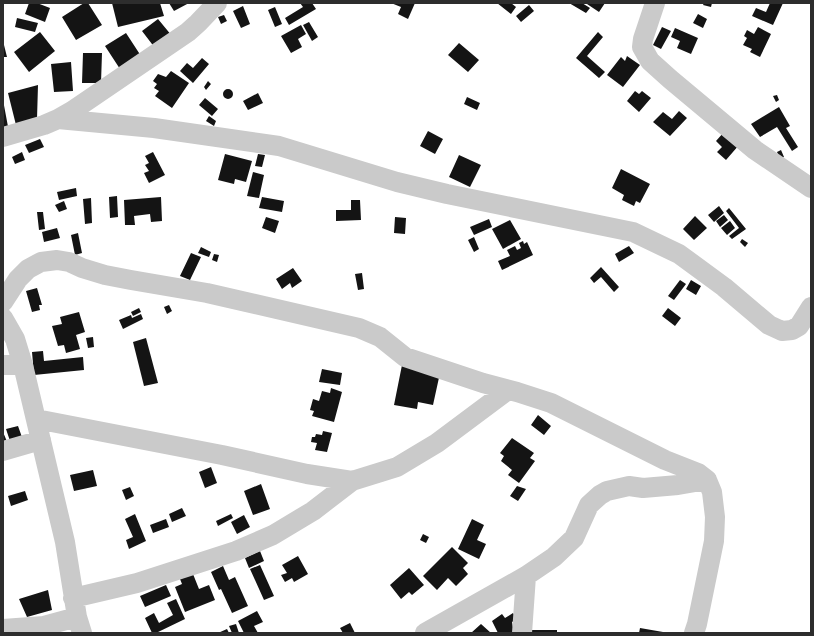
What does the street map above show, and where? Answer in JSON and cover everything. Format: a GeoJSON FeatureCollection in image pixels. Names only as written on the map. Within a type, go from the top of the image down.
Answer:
{"type":"FeatureCollection","features":[{"type":"Feature","properties":{"kind":"street"},"geometry":{"type":"LineString","coordinates":[[3,137],[44,125],[72,111],[188,32],[198,24],[217,3]]}},
{"type":"Feature","properties":{"kind":"street"},"geometry":{"type":"LineString","coordinates":[[655,3],[643,39],[642,47],[650,61],[755,150],[811,188]]}},
{"type":"Feature","properties":{"kind":"street"},"geometry":{"type":"LineString","coordinates":[[58,119],[154,128],[279,146],[397,182],[447,194],[633,232],[679,254],[724,287],[769,325],[782,331],[792,330],[799,326],[811,307]]}},
{"type":"Feature","properties":{"kind":"street"},"geometry":{"type":"LineString","coordinates":[[3,302],[18,279],[28,269],[41,262],[57,260],[69,262],[82,268],[105,275],[207,293],[359,328],[380,337],[405,356],[432,367],[551,403],[665,460],[698,473],[707,480],[712,492],[715,517],[714,541],[694,633]]}},
{"type":"Feature","properties":{"kind":"street"},"geometry":{"type":"LineString","coordinates":[[3,318],[15,339],[23,365],[65,542],[73,598],[80,625],[42,629],[3,629]]}},
{"type":"Feature","properties":{"kind":"street"},"geometry":{"type":"LineString","coordinates":[[3,365],[23,365]]}},
{"type":"Feature","properties":{"kind":"street"},"geometry":{"type":"LineString","coordinates":[[73,598],[137,583],[236,551],[273,535],[313,511],[352,481],[396,467],[437,443],[508,390]]}},
{"type":"Feature","properties":{"kind":"street"},"geometry":{"type":"LineString","coordinates":[[36,419],[222,455],[308,474],[352,481]]}},
{"type":"Feature","properties":{"kind":"street"},"geometry":{"type":"LineString","coordinates":[[3,451],[41,440]]}},
{"type":"Feature","properties":{"kind":"street"},"geometry":{"type":"LineString","coordinates":[[425,633],[526,576],[554,557],[574,538],[589,505],[607,491],[629,486],[643,488],[678,486],[707,480]]}},
{"type":"Feature","properties":{"kind":"street"},"geometry":{"type":"LineString","coordinates":[[522,633],[526,576]]}},
{"type":"Feature","properties":{"kind":"building"},"geometry":{"type":"Polygon","coordinates":[[[29,3],[37,3],[50,8],[45,22],[25,14],[29,3]]]}},
{"type":"Feature","properties":{"kind":"building"},"geometry":{"type":"Polygon","coordinates":[[[84,3],[88,3],[102,25],[76,40],[62,17],[84,3]]]}},
{"type":"Feature","properties":{"kind":"building"},"geometry":{"type":"Polygon","coordinates":[[[112,3],[160,3],[164,16],[118,27],[112,3]]]}},
{"type":"Feature","properties":{"kind":"building"},"geometry":{"type":"Polygon","coordinates":[[[169,3],[189,3],[174,11],[169,3]]]}},
{"type":"Feature","properties":{"kind":"building"},"geometry":{"type":"Polygon","coordinates":[[[300,3],[312,3],[316,9],[289,25],[285,18],[303,7],[300,3]]]}},
{"type":"Feature","properties":{"kind":"building"},"geometry":{"type":"Polygon","coordinates":[[[391,3],[415,3],[408,19],[398,14],[401,7],[391,3]]]}},
{"type":"Feature","properties":{"kind":"building"},"geometry":{"type":"Polygon","coordinates":[[[497,3],[511,3],[516,7],[511,14],[497,3]]]}},
{"type":"Feature","properties":{"kind":"building"},"geometry":{"type":"Polygon","coordinates":[[[569,3],[582,3],[590,8],[586,13],[569,3]]]}},
{"type":"Feature","properties":{"kind":"building"},"geometry":{"type":"Polygon","coordinates":[[[605,3],[599,12],[587,4],[605,3]]]}},
{"type":"Feature","properties":{"kind":"building"},"geometry":{"type":"Polygon","coordinates":[[[704,3],[712,3],[711,7],[703,5],[704,3]]]}},
{"type":"Feature","properties":{"kind":"building"},"geometry":{"type":"Polygon","coordinates":[[[770,3],[783,3],[773,25],[752,16],[756,8],[766,12],[770,3]]]}},
{"type":"Feature","properties":{"kind":"building"},"geometry":{"type":"Polygon","coordinates":[[[529,5],[534,11],[521,22],[516,16],[529,5]]]}},
{"type":"Feature","properties":{"kind":"building"},"geometry":{"type":"Polygon","coordinates":[[[243,6],[250,24],[241,28],[233,11],[243,6]]]}},
{"type":"Feature","properties":{"kind":"building"},"geometry":{"type":"Polygon","coordinates":[[[275,7],[282,24],[275,27],[268,10],[275,7]]]}},
{"type":"Feature","properties":{"kind":"building"},"geometry":{"type":"Polygon","coordinates":[[[698,14],[707,19],[703,28],[693,23],[698,14]]]}},
{"type":"Feature","properties":{"kind":"building"},"geometry":{"type":"Polygon","coordinates":[[[224,15],[227,21],[221,24],[218,17],[224,15]]]}},
{"type":"Feature","properties":{"kind":"building"},"geometry":{"type":"Polygon","coordinates":[[[17,18],[38,23],[35,32],[15,27],[17,18]]]}},
{"type":"Feature","properties":{"kind":"building"},"geometry":{"type":"Polygon","coordinates":[[[158,19],[172,36],[155,48],[142,31],[158,19]]]}},
{"type":"Feature","properties":{"kind":"building"},"geometry":{"type":"Polygon","coordinates":[[[309,22],[318,37],[312,41],[303,25],[309,22]]]}},
{"type":"Feature","properties":{"kind":"building"},"geometry":{"type":"Polygon","coordinates":[[[301,25],[306,34],[298,39],[302,47],[291,53],[281,36],[301,25]]]}},
{"type":"Feature","properties":{"kind":"building"},"geometry":{"type":"Polygon","coordinates":[[[662,27],[671,31],[661,49],[653,45],[662,27]]]}},
{"type":"Feature","properties":{"kind":"building"},"geometry":{"type":"Polygon","coordinates":[[[758,27],[771,34],[760,57],[750,52],[752,49],[743,45],[747,38],[744,36],[747,30],[754,34],[758,27]]]}},
{"type":"Feature","properties":{"kind":"building"},"geometry":{"type":"Polygon","coordinates":[[[675,28],[698,38],[691,54],[677,48],[680,41],[671,37],[675,28]]]}},
{"type":"Feature","properties":{"kind":"building"},"geometry":{"type":"Polygon","coordinates":[[[40,32],[55,51],[29,72],[14,52],[40,32]]]}},
{"type":"Feature","properties":{"kind":"building"},"geometry":{"type":"Polygon","coordinates":[[[598,32],[603,37],[587,56],[605,72],[599,78],[576,58],[598,32]]]}},
{"type":"Feature","properties":{"kind":"building"},"geometry":{"type":"Polygon","coordinates":[[[126,33],[141,56],[120,69],[105,46],[126,33]]]}},
{"type":"Feature","properties":{"kind":"building"},"geometry":{"type":"Polygon","coordinates":[[[3,41],[7,57],[3,57],[3,41]]]}},
{"type":"Feature","properties":{"kind":"building"},"geometry":{"type":"Polygon","coordinates":[[[459,43],[479,60],[468,72],[448,55],[459,43]]]}},
{"type":"Feature","properties":{"kind":"building"},"geometry":{"type":"Polygon","coordinates":[[[83,53],[102,53],[101,83],[82,83],[83,53]]]}},
{"type":"Feature","properties":{"kind":"building"},"geometry":{"type":"Polygon","coordinates":[[[627,56],[640,65],[623,87],[607,75],[621,57],[625,61],[627,56]]]}},
{"type":"Feature","properties":{"kind":"building"},"geometry":{"type":"Polygon","coordinates":[[[202,58],[209,64],[193,83],[180,71],[187,63],[193,68],[202,58]]]}},
{"type":"Feature","properties":{"kind":"building"},"geometry":{"type":"Polygon","coordinates":[[[71,62],[73,91],[54,92],[51,64],[71,62]]]}},
{"type":"Feature","properties":{"kind":"building"},"geometry":{"type":"Polygon","coordinates":[[[171,71],[189,83],[172,108],[155,96],[159,91],[154,88],[157,84],[153,81],[158,74],[166,77],[171,71]]]}},
{"type":"Feature","properties":{"kind":"building"},"geometry":{"type":"Polygon","coordinates":[[[208,81],[211,84],[206,90],[204,87],[208,81]]]}},
{"type":"Feature","properties":{"kind":"building"},"geometry":{"type":"Polygon","coordinates":[[[38,85],[37,119],[16,125],[8,93],[38,85]]]}},
{"type":"Feature","properties":{"kind":"building"},"geometry":{"type":"Polygon","coordinates":[[[228,89],[233,94],[228,99],[223,94],[228,89]]]}},
{"type":"Feature","properties":{"kind":"building"},"geometry":{"type":"Polygon","coordinates":[[[635,91],[639,94],[642,91],[651,98],[639,112],[627,101],[635,91]]]}},
{"type":"Feature","properties":{"kind":"building"},"geometry":{"type":"Polygon","coordinates":[[[258,93],[263,103],[248,110],[243,101],[258,93]]]}},
{"type":"Feature","properties":{"kind":"building"},"geometry":{"type":"Polygon","coordinates":[[[777,95],[779,100],[776,102],[773,96],[777,95]]]}},
{"type":"Feature","properties":{"kind":"building"},"geometry":{"type":"Polygon","coordinates":[[[467,97],[480,103],[477,110],[464,104],[467,97]]]}},
{"type":"Feature","properties":{"kind":"building"},"geometry":{"type":"Polygon","coordinates":[[[205,98],[218,109],[212,116],[199,105],[205,98]]]}},
{"type":"Feature","properties":{"kind":"building"},"geometry":{"type":"Polygon","coordinates":[[[3,100],[9,132],[3,133],[3,100]]]}},
{"type":"Feature","properties":{"kind":"building"},"geometry":{"type":"Polygon","coordinates":[[[779,107],[790,126],[786,128],[798,147],[792,151],[777,127],[760,137],[751,124],[779,107]]]}},
{"type":"Feature","properties":{"kind":"building"},"geometry":{"type":"Polygon","coordinates":[[[679,111],[687,118],[670,136],[653,122],[663,112],[672,119],[679,111]]]}},
{"type":"Feature","properties":{"kind":"building"},"geometry":{"type":"Polygon","coordinates":[[[209,116],[216,121],[214,126],[206,121],[209,116]]]}},
{"type":"Feature","properties":{"kind":"building"},"geometry":{"type":"Polygon","coordinates":[[[428,131],[443,139],[435,154],[420,146],[428,131]]]}},
{"type":"Feature","properties":{"kind":"building"},"geometry":{"type":"Polygon","coordinates":[[[724,132],[739,145],[726,160],[717,152],[722,147],[716,141],[724,132]]]}},
{"type":"Feature","properties":{"kind":"building"},"geometry":{"type":"Polygon","coordinates":[[[40,139],[44,147],[29,153],[25,145],[40,139]]]}},
{"type":"Feature","properties":{"kind":"building"},"geometry":{"type":"Polygon","coordinates":[[[781,150],[784,157],[780,159],[777,152],[781,150]]]}},
{"type":"Feature","properties":{"kind":"building"},"geometry":{"type":"Polygon","coordinates":[[[22,152],[25,160],[15,164],[12,157],[22,152]]]}},
{"type":"Feature","properties":{"kind":"building"},"geometry":{"type":"Polygon","coordinates":[[[153,152],[165,175],[149,183],[144,173],[149,171],[145,165],[149,163],[145,156],[153,152]]]}},
{"type":"Feature","properties":{"kind":"building"},"geometry":{"type":"Polygon","coordinates":[[[225,154],[252,161],[246,182],[235,179],[234,184],[218,180],[225,154]]]}},
{"type":"Feature","properties":{"kind":"building"},"geometry":{"type":"Polygon","coordinates":[[[258,154],[265,155],[262,167],[255,166],[258,154]]]}},
{"type":"Feature","properties":{"kind":"building"},"geometry":{"type":"Polygon","coordinates":[[[459,155],[481,165],[470,187],[449,177],[459,155]]]}},
{"type":"Feature","properties":{"kind":"building"},"geometry":{"type":"Polygon","coordinates":[[[621,169],[650,184],[640,203],[636,201],[634,206],[622,200],[624,195],[612,188],[621,169]]]}},
{"type":"Feature","properties":{"kind":"building"},"geometry":{"type":"Polygon","coordinates":[[[253,172],[264,175],[259,198],[247,196],[253,172]]]}},
{"type":"Feature","properties":{"kind":"building"},"geometry":{"type":"Polygon","coordinates":[[[76,188],[77,196],[59,200],[57,192],[76,188]]]}},
{"type":"Feature","properties":{"kind":"building"},"geometry":{"type":"Polygon","coordinates":[[[117,196],[118,217],[110,218],[109,197],[117,196]]]}},
{"type":"Feature","properties":{"kind":"building"},"geometry":{"type":"Polygon","coordinates":[[[161,197],[162,221],[151,222],[150,214],[134,216],[135,225],[125,225],[124,200],[161,197]]]}},
{"type":"Feature","properties":{"kind":"building"},"geometry":{"type":"Polygon","coordinates":[[[262,197],[284,201],[282,212],[259,208],[262,197]]]}},
{"type":"Feature","properties":{"kind":"building"},"geometry":{"type":"Polygon","coordinates":[[[91,198],[92,223],[85,224],[83,199],[91,198]]]}},
{"type":"Feature","properties":{"kind":"building"},"geometry":{"type":"Polygon","coordinates":[[[351,200],[360,200],[361,220],[336,221],[336,210],[351,210],[351,200]]]}},
{"type":"Feature","properties":{"kind":"building"},"geometry":{"type":"Polygon","coordinates":[[[64,201],[67,209],[59,212],[55,205],[64,201]]]}},
{"type":"Feature","properties":{"kind":"building"},"geometry":{"type":"Polygon","coordinates":[[[719,206],[724,213],[714,222],[708,215],[719,206]]]}},
{"type":"Feature","properties":{"kind":"building"},"geometry":{"type":"Polygon","coordinates":[[[729,208],[746,229],[732,239],[729,236],[739,228],[726,211],[729,208]]]}},
{"type":"Feature","properties":{"kind":"building"},"geometry":{"type":"Polygon","coordinates":[[[37,212],[43,212],[45,229],[39,230],[37,212]]]}},
{"type":"Feature","properties":{"kind":"building"},"geometry":{"type":"Polygon","coordinates":[[[724,215],[728,220],[720,227],[716,221],[724,215]]]}},
{"type":"Feature","properties":{"kind":"building"},"geometry":{"type":"Polygon","coordinates":[[[695,216],[707,228],[694,240],[683,229],[695,216]]]}},
{"type":"Feature","properties":{"kind":"building"},"geometry":{"type":"Polygon","coordinates":[[[266,217],[279,221],[275,233],[262,228],[266,217]]]}},
{"type":"Feature","properties":{"kind":"building"},"geometry":{"type":"Polygon","coordinates":[[[395,217],[406,218],[405,234],[394,233],[395,217]]]}},
{"type":"Feature","properties":{"kind":"building"},"geometry":{"type":"Polygon","coordinates":[[[489,219],[492,227],[474,235],[470,227],[489,219]]]}},
{"type":"Feature","properties":{"kind":"building"},"geometry":{"type":"Polygon","coordinates":[[[510,220],[521,239],[503,249],[492,229],[510,220]]]}},
{"type":"Feature","properties":{"kind":"building"},"geometry":{"type":"Polygon","coordinates":[[[730,221],[735,228],[727,235],[721,228],[730,221]]]}},
{"type":"Feature","properties":{"kind":"building"},"geometry":{"type":"Polygon","coordinates":[[[57,228],[60,238],[44,242],[42,232],[57,228]]]}},
{"type":"Feature","properties":{"kind":"building"},"geometry":{"type":"Polygon","coordinates":[[[78,233],[82,253],[75,255],[71,235],[78,233]]]}},
{"type":"Feature","properties":{"kind":"building"},"geometry":{"type":"Polygon","coordinates":[[[474,237],[479,249],[474,252],[468,240],[474,237]]]}},
{"type":"Feature","properties":{"kind":"building"},"geometry":{"type":"Polygon","coordinates":[[[742,239],[748,243],[745,247],[740,242],[742,239]]]}},
{"type":"Feature","properties":{"kind":"building"},"geometry":{"type":"Polygon","coordinates":[[[523,241],[524,244],[527,242],[533,255],[502,270],[498,261],[510,256],[507,250],[515,246],[517,250],[521,248],[519,243],[523,241]]]}},
{"type":"Feature","properties":{"kind":"building"},"geometry":{"type":"Polygon","coordinates":[[[629,246],[634,253],[619,262],[615,254],[629,246]]]}},
{"type":"Feature","properties":{"kind":"building"},"geometry":{"type":"Polygon","coordinates":[[[201,247],[211,252],[209,257],[198,253],[201,247]]]}},
{"type":"Feature","properties":{"kind":"building"},"geometry":{"type":"Polygon","coordinates":[[[191,253],[201,257],[190,280],[180,276],[191,253]]]}},
{"type":"Feature","properties":{"kind":"building"},"geometry":{"type":"Polygon","coordinates":[[[214,254],[219,255],[217,262],[212,260],[214,254]]]}},
{"type":"Feature","properties":{"kind":"building"},"geometry":{"type":"Polygon","coordinates":[[[601,267],[619,287],[614,292],[601,277],[594,283],[590,278],[601,267]]]}},
{"type":"Feature","properties":{"kind":"building"},"geometry":{"type":"Polygon","coordinates":[[[293,268],[302,281],[292,288],[290,283],[282,289],[276,279],[293,268]]]}},
{"type":"Feature","properties":{"kind":"building"},"geometry":{"type":"Polygon","coordinates":[[[362,273],[364,289],[358,290],[355,274],[362,273]]]}},
{"type":"Feature","properties":{"kind":"building"},"geometry":{"type":"Polygon","coordinates":[[[680,280],[686,284],[674,300],[668,296],[680,280]]]}},
{"type":"Feature","properties":{"kind":"building"},"geometry":{"type":"Polygon","coordinates":[[[691,280],[701,286],[696,295],[686,289],[691,280]]]}},
{"type":"Feature","properties":{"kind":"building"},"geometry":{"type":"Polygon","coordinates":[[[37,288],[42,305],[39,305],[40,310],[32,312],[26,291],[37,288]]]}},
{"type":"Feature","properties":{"kind":"building"},"geometry":{"type":"Polygon","coordinates":[[[169,305],[172,311],[167,314],[164,307],[169,305]]]}},
{"type":"Feature","properties":{"kind":"building"},"geometry":{"type":"Polygon","coordinates":[[[139,308],[141,312],[133,316],[131,312],[139,308]]]}},
{"type":"Feature","properties":{"kind":"building"},"geometry":{"type":"Polygon","coordinates":[[[668,308],[681,318],[675,326],[662,316],[668,308]]]}},
{"type":"Feature","properties":{"kind":"building"},"geometry":{"type":"Polygon","coordinates":[[[79,312],[85,332],[76,335],[80,349],[66,353],[64,345],[58,346],[52,326],[62,324],[60,317],[79,312]]]}},
{"type":"Feature","properties":{"kind":"building"},"geometry":{"type":"Polygon","coordinates":[[[141,314],[143,319],[123,329],[119,320],[131,315],[132,318],[141,314]]]}},
{"type":"Feature","properties":{"kind":"building"},"geometry":{"type":"Polygon","coordinates":[[[93,337],[94,347],[88,348],[86,338],[93,337]]]}},
{"type":"Feature","properties":{"kind":"building"},"geometry":{"type":"Polygon","coordinates":[[[146,338],[158,383],[144,386],[133,342],[146,338]]]}},
{"type":"Feature","properties":{"kind":"building"},"geometry":{"type":"Polygon","coordinates":[[[43,351],[44,361],[83,357],[84,370],[34,375],[32,352],[43,351]]]}},
{"type":"Feature","properties":{"kind":"building"},"geometry":{"type":"Polygon","coordinates":[[[402,365],[440,373],[433,405],[418,402],[417,409],[394,405],[402,365]]]}},
{"type":"Feature","properties":{"kind":"building"},"geometry":{"type":"Polygon","coordinates":[[[322,369],[342,373],[340,385],[319,382],[322,369]]]}},
{"type":"Feature","properties":{"kind":"building"},"geometry":{"type":"Polygon","coordinates":[[[331,388],[342,392],[334,422],[312,416],[314,411],[310,410],[313,399],[319,401],[322,391],[330,393],[331,388]]]}},
{"type":"Feature","properties":{"kind":"building"},"geometry":{"type":"Polygon","coordinates":[[[538,415],[551,426],[544,435],[531,425],[538,415]]]}},
{"type":"Feature","properties":{"kind":"building"},"geometry":{"type":"Polygon","coordinates":[[[18,426],[23,440],[11,444],[6,429],[18,426]]]}},
{"type":"Feature","properties":{"kind":"building"},"geometry":{"type":"Polygon","coordinates":[[[323,431],[332,433],[327,452],[315,450],[317,443],[311,442],[312,437],[315,437],[316,434],[322,435],[323,431]]]}},
{"type":"Feature","properties":{"kind":"building"},"geometry":{"type":"Polygon","coordinates":[[[3,432],[8,444],[3,446],[3,432]]]}},
{"type":"Feature","properties":{"kind":"building"},"geometry":{"type":"Polygon","coordinates":[[[512,438],[534,453],[530,458],[535,461],[519,483],[508,475],[512,470],[501,461],[504,456],[500,453],[512,438]]]}},
{"type":"Feature","properties":{"kind":"building"},"geometry":{"type":"Polygon","coordinates":[[[211,467],[217,483],[205,488],[199,472],[211,467]]]}},
{"type":"Feature","properties":{"kind":"building"},"geometry":{"type":"Polygon","coordinates":[[[93,470],[97,486],[74,491],[70,475],[93,470]]]}},
{"type":"Feature","properties":{"kind":"building"},"geometry":{"type":"Polygon","coordinates":[[[261,484],[270,509],[253,515],[244,491],[261,484]]]}},
{"type":"Feature","properties":{"kind":"building"},"geometry":{"type":"Polygon","coordinates":[[[517,486],[526,489],[518,501],[510,496],[517,486]]]}},
{"type":"Feature","properties":{"kind":"building"},"geometry":{"type":"Polygon","coordinates":[[[130,487],[134,496],[126,500],[122,490],[130,487]]]}},
{"type":"Feature","properties":{"kind":"building"},"geometry":{"type":"Polygon","coordinates":[[[25,491],[28,500],[11,506],[8,496],[25,491]]]}},
{"type":"Feature","properties":{"kind":"building"},"geometry":{"type":"Polygon","coordinates":[[[182,508],[186,516],[172,522],[169,514],[182,508]]]}},
{"type":"Feature","properties":{"kind":"building"},"geometry":{"type":"Polygon","coordinates":[[[135,514],[146,541],[129,549],[126,540],[133,537],[125,519],[135,514]]]}},
{"type":"Feature","properties":{"kind":"building"},"geometry":{"type":"Polygon","coordinates":[[[231,514],[233,518],[218,526],[216,521],[231,514]]]}},
{"type":"Feature","properties":{"kind":"building"},"geometry":{"type":"Polygon","coordinates":[[[244,515],[250,527],[237,534],[231,522],[244,515]]]}},
{"type":"Feature","properties":{"kind":"building"},"geometry":{"type":"Polygon","coordinates":[[[166,519],[169,527],[153,533],[150,525],[166,519]]]}},
{"type":"Feature","properties":{"kind":"building"},"geometry":{"type":"Polygon","coordinates":[[[472,519],[484,525],[477,540],[486,544],[479,559],[458,549],[472,519]]]}},
{"type":"Feature","properties":{"kind":"building"},"geometry":{"type":"Polygon","coordinates":[[[423,534],[429,537],[426,543],[420,540],[423,534]]]}},
{"type":"Feature","properties":{"kind":"building"},"geometry":{"type":"Polygon","coordinates":[[[452,547],[468,563],[463,568],[468,574],[456,586],[448,578],[437,590],[423,576],[452,547]]]}},
{"type":"Feature","properties":{"kind":"building"},"geometry":{"type":"Polygon","coordinates":[[[260,551],[264,561],[249,568],[245,558],[260,551]]]}},
{"type":"Feature","properties":{"kind":"building"},"geometry":{"type":"Polygon","coordinates":[[[298,556],[308,574],[294,582],[292,578],[285,582],[281,575],[287,573],[282,565],[298,556]]]}},
{"type":"Feature","properties":{"kind":"building"},"geometry":{"type":"Polygon","coordinates":[[[260,565],[274,596],[264,600],[250,569],[260,565]]]}},
{"type":"Feature","properties":{"kind":"building"},"geometry":{"type":"Polygon","coordinates":[[[223,566],[229,580],[235,577],[248,606],[232,613],[211,572],[223,566]]]}},
{"type":"Feature","properties":{"kind":"building"},"geometry":{"type":"Polygon","coordinates":[[[409,568],[424,585],[412,595],[409,592],[401,599],[390,585],[409,568]]]}},
{"type":"Feature","properties":{"kind":"building"},"geometry":{"type":"Polygon","coordinates":[[[193,574],[199,589],[209,585],[215,600],[185,612],[175,587],[182,584],[180,579],[193,574]]]}},
{"type":"Feature","properties":{"kind":"building"},"geometry":{"type":"Polygon","coordinates":[[[166,585],[171,596],[145,607],[140,596],[166,585]]]}},
{"type":"Feature","properties":{"kind":"building"},"geometry":{"type":"Polygon","coordinates":[[[48,590],[52,610],[27,617],[19,599],[48,590]]]}},
{"type":"Feature","properties":{"kind":"building"},"geometry":{"type":"Polygon","coordinates":[[[176,599],[185,619],[156,633],[152,633],[145,618],[154,613],[159,623],[173,615],[167,603],[176,599]]]}},
{"type":"Feature","properties":{"kind":"building"},"geometry":{"type":"Polygon","coordinates":[[[257,611],[263,622],[254,626],[258,633],[244,633],[238,621],[257,611]]]}},
{"type":"Feature","properties":{"kind":"building"},"geometry":{"type":"Polygon","coordinates":[[[513,613],[517,619],[512,622],[514,633],[498,633],[492,621],[502,614],[505,618],[513,613]]]}},
{"type":"Feature","properties":{"kind":"building"},"geometry":{"type":"Polygon","coordinates":[[[350,623],[355,633],[343,633],[340,628],[350,623]]]}},
{"type":"Feature","properties":{"kind":"building"},"geometry":{"type":"Polygon","coordinates":[[[236,624],[239,633],[232,633],[229,626],[236,624]]]}},
{"type":"Feature","properties":{"kind":"building"},"geometry":{"type":"Polygon","coordinates":[[[481,624],[491,633],[471,633],[481,624]]]}},
{"type":"Feature","properties":{"kind":"building"},"geometry":{"type":"Polygon","coordinates":[[[640,628],[663,632],[663,633],[639,633],[640,628]]]}},
{"type":"Feature","properties":{"kind":"building"},"geometry":{"type":"Polygon","coordinates":[[[227,629],[229,633],[218,633],[227,629]]]}},
{"type":"Feature","properties":{"kind":"building"},"geometry":{"type":"Polygon","coordinates":[[[531,630],[557,630],[557,633],[531,633],[531,630]]]}}]}
